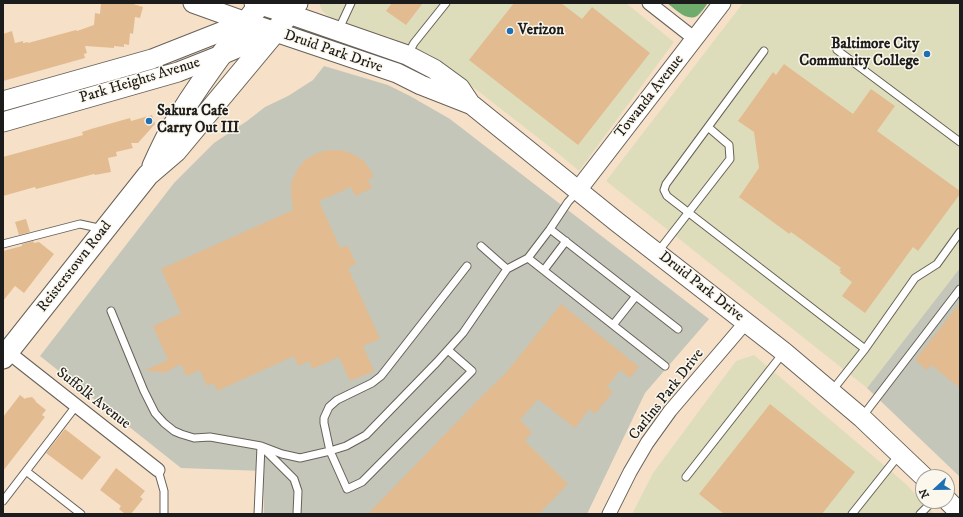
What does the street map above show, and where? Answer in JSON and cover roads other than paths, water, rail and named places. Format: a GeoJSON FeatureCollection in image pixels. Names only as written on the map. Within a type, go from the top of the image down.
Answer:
{"type":"FeatureCollection","features":[{"type":"Feature","properties":{"kind":"main road","name":"Druid Park Drive"},"geometry":{"type":"LineString","coordinates":[[193,3],[275,32],[402,64],[434,69],[460,88],[472,106],[784,352],[862,418],[916,469]]}},
{"type":"Feature","properties":{"kind":"main road","name":"Druid Park Drive"},"geometry":{"type":"LineString","coordinates":[[258,4],[293,8],[402,64]]}},
{"type":"Feature","properties":{"kind":"main road","name":"Reisterstown Road"},"geometry":{"type":"LineString","coordinates":[[148,176],[172,128],[190,99],[220,55],[258,4]]}},
{"type":"Feature","properties":{"kind":"main road","name":"Reisterstown Road"},"geometry":{"type":"LineString","coordinates":[[5,355],[148,176],[176,151],[275,32],[293,8]]}},
{"type":"Feature","properties":{"kind":"main road","name":"Park Heights Avenue"},"geometry":{"type":"LineString","coordinates":[[3,101],[152,59],[246,22]]}},
{"type":"Feature","properties":{"kind":"main road","name":"Park Heights Avenue"},"geometry":{"type":"LineString","coordinates":[[3,122],[178,72],[275,32]]}},
{"type":"Feature","properties":{"kind":"street"},"geometry":{"type":"LineString","coordinates":[[649,3],[695,38]]}},
{"type":"Feature","properties":{"kind":"street","name":"Towanda Avenue"},"geometry":{"type":"LineString","coordinates":[[578,190],[722,3]]}},
{"type":"Feature","properties":{"kind":"street","name":"Carlins Park Drive"},"geometry":{"type":"LineString","coordinates":[[609,514],[630,472],[647,443],[670,411],[746,322]]}},
{"type":"Feature","properties":{"kind":"street","name":"Suffolk Avenue"},"geometry":{"type":"LineString","coordinates":[[5,355],[76,406],[158,470]]}},
{"type":"Feature","properties":{"kind":"lane"},"geometry":{"type":"LineString","coordinates":[[338,31],[350,3]]}},
{"type":"Feature","properties":{"kind":"lane"},"geometry":{"type":"LineString","coordinates":[[402,64],[414,43],[446,3]]}},
{"type":"Feature","properties":{"kind":"lane"},"geometry":{"type":"LineString","coordinates":[[837,50],[960,142]]}},
{"type":"Feature","properties":{"kind":"lane"},"geometry":{"type":"LineString","coordinates":[[764,51],[666,184],[664,190],[667,196],[865,349]]}},
{"type":"Feature","properties":{"kind":"lane"},"geometry":{"type":"LineString","coordinates":[[657,253],[730,160],[729,144],[708,127]]}},
{"type":"Feature","properties":{"kind":"lane"},"geometry":{"type":"LineString","coordinates":[[111,311],[144,391],[155,413],[174,431],[194,438],[210,437],[261,446],[282,454],[300,458],[330,452],[346,446],[366,435],[437,362],[463,333],[507,269],[528,258],[578,190]]}},
{"type":"Feature","properties":{"kind":"lane"},"geometry":{"type":"LineString","coordinates":[[3,244],[80,224],[105,229]]}},
{"type":"Feature","properties":{"kind":"lane"},"geometry":{"type":"LineString","coordinates":[[550,229],[678,329]]}},
{"type":"Feature","properties":{"kind":"lane"},"geometry":{"type":"LineString","coordinates":[[831,392],[865,349],[915,278],[937,264],[960,232]]}},
{"type":"Feature","properties":{"kind":"lane"},"geometry":{"type":"LineString","coordinates":[[544,270],[566,241]]}},
{"type":"Feature","properties":{"kind":"lane"},"geometry":{"type":"LineString","coordinates":[[481,246],[507,269]]}},
{"type":"Feature","properties":{"kind":"lane"},"geometry":{"type":"LineString","coordinates":[[528,258],[665,366]]}},
{"type":"Feature","properties":{"kind":"lane"},"geometry":{"type":"LineString","coordinates":[[448,350],[472,371],[362,482],[347,489],[330,452],[324,424],[324,418],[329,407],[337,400],[372,383],[381,376],[467,266]]}},
{"type":"Feature","properties":{"kind":"lane"},"geometry":{"type":"LineString","coordinates":[[862,418],[960,289]]}},
{"type":"Feature","properties":{"kind":"lane"},"geometry":{"type":"LineString","coordinates":[[613,324],[636,296]]}},
{"type":"Feature","properties":{"kind":"lane"},"geometry":{"type":"LineString","coordinates":[[686,477],[784,352]]}},
{"type":"Feature","properties":{"kind":"lane"},"geometry":{"type":"LineString","coordinates":[[3,501],[76,406]]}},
{"type":"Feature","properties":{"kind":"lane"},"geometry":{"type":"LineString","coordinates":[[258,514],[261,446]]}},
{"type":"Feature","properties":{"kind":"lane"},"geometry":{"type":"LineString","coordinates":[[261,446],[294,479],[298,491],[296,514]]}},
{"type":"Feature","properties":{"kind":"lane"},"geometry":{"type":"LineString","coordinates":[[852,514],[900,454]]}},
{"type":"Feature","properties":{"kind":"lane"},"geometry":{"type":"LineString","coordinates":[[158,470],[164,491],[164,514]]}},
{"type":"Feature","properties":{"kind":"lane"},"geometry":{"type":"LineString","coordinates":[[26,471],[81,514]]}},
{"type":"Feature","properties":{"kind":"place","name":"Verizon"},"geometry":{"type":"Point","coordinates":[510,31]}},
{"type":"Feature","properties":{"kind":"place","name":"Baltimore City Community College"},"geometry":{"type":"Point","coordinates":[927,54]}},
{"type":"Feature","properties":{"kind":"place","name":"Sakura Cafe Carry Out III"},"geometry":{"type":"Point","coordinates":[149,121]}}]}
